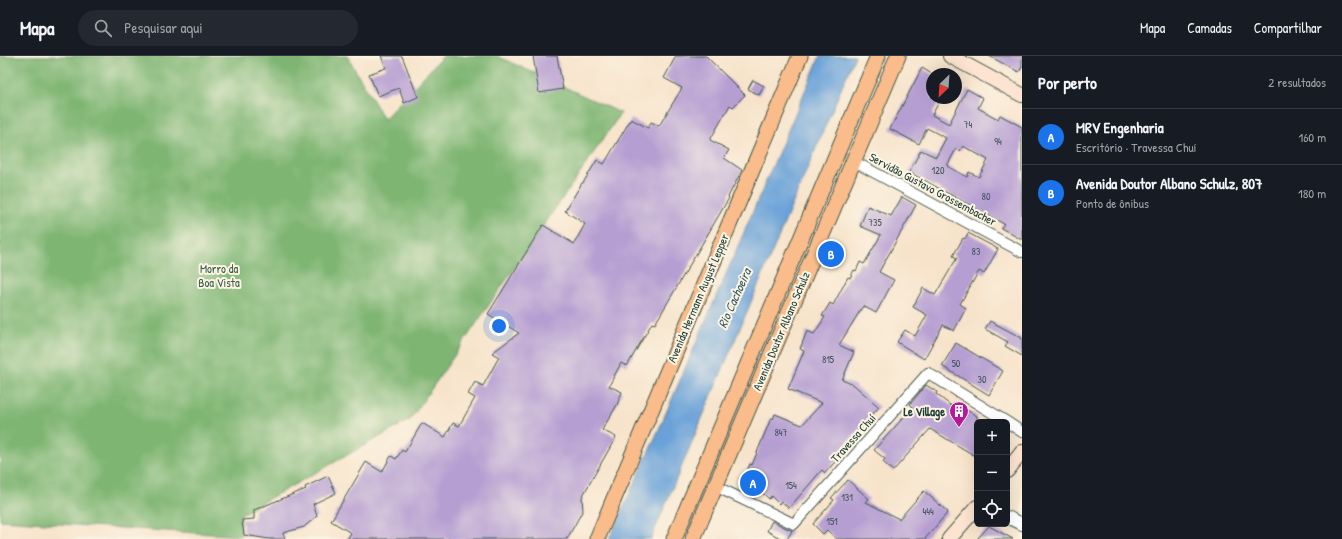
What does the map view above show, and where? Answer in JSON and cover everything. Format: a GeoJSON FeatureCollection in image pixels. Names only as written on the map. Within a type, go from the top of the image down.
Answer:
{"type":"FeatureCollection","features":[{"type":"Feature","properties":{"kind":"main road","name":"Avenida Hermann August Lepper"},"geometry":{"type":"LineString","coordinates":[[597,539],[800,56]]}},
{"type":"Feature","properties":{"kind":"main road","name":"Avenida Doutor Albano Schulz"},"geometry":{"type":"LineString","coordinates":[[674,539],[878,56]]}},
{"type":"Feature","properties":{"kind":"main road","name":"Avenida Doutor Albano Schulz"},"geometry":{"type":"LineString","coordinates":[[693,539],[898,56]]}},
{"type":"Feature","properties":{"kind":"main road"},"geometry":{"type":"LineString","coordinates":[[950,56],[1022,95]]}},
{"type":"Feature","properties":{"kind":"main road"},"geometry":{"type":"LineString","coordinates":[[1010,467],[1022,452]]}},
{"type":"Feature","properties":{"kind":"main road"},"geometry":{"type":"LineString","coordinates":[[948,539],[972,517]]}},
{"type":"Feature","properties":{"kind":"street","name":"Servidão Gustavo Grossembacher"},"geometry":{"type":"LineString","coordinates":[[853,161],[1022,252]]}},
{"type":"Feature","properties":{"kind":"street","name":"Travessa Chuí"},"geometry":{"type":"LineString","coordinates":[[715,486],[794,524],[928,373],[1002,419]]}},
{"type":"Feature","properties":{"kind":"street","name":"Travessa Chuí"},"geometry":{"type":"LineString","coordinates":[[1010,424],[1022,432]]}},
{"type":"Feature","properties":{"kind":"street"},"geometry":{"type":"LineString","coordinates":[[1010,517],[1022,524]]}},
{"type":"Feature","properties":{"kind":"green space","name":"Morro da Boa Vista"},"geometry":{"type":"Polygon","coordinates":[[[0,56],[347,56],[384,119],[443,56],[497,56],[621,113],[410,420],[240,515],[241,536],[0,520],[0,56]]]}},
{"type":"Feature","properties":{"kind":"water","name":"Rio Cachoeira"},"geometry":{"type":"Polygon","coordinates":[[[820,56],[855,56],[651,539],[609,539],[659,429],[820,56]]]}},
{"type":"Feature","properties":{"kind":"building"},"geometry":{"type":"Polygon","coordinates":[[[381,56],[402,56],[418,97],[404,103],[399,88],[378,96],[369,74],[386,68],[381,56]]]}},
{"type":"Feature","properties":{"kind":"building"},"geometry":{"type":"Polygon","coordinates":[[[533,56],[557,56],[563,89],[539,93],[533,56]]]}},
{"type":"Feature","properties":{"kind":"building"},"geometry":{"type":"Polygon","coordinates":[[[676,56],[706,56],[745,95],[733,107],[730,105],[710,140],[729,150],[724,158],[742,170],[728,197],[729,198],[655,324],[652,323],[627,366],[621,363],[609,386],[622,392],[617,405],[602,430],[616,437],[582,497],[583,510],[567,539],[347,539],[351,533],[331,521],[366,462],[382,472],[391,456],[396,459],[402,450],[405,452],[422,423],[445,437],[453,423],[459,426],[475,398],[468,394],[475,382],[483,386],[499,357],[492,353],[519,333],[488,314],[543,225],[574,244],[585,224],[565,211],[597,160],[604,164],[631,119],[648,128],[651,122],[659,126],[682,88],[664,78],[676,56]]]}},
{"type":"Feature","properties":{"kind":"building"},"geometry":{"type":"Polygon","coordinates":[[[989,56],[1022,56],[1022,67],[1019,72],[989,56]]]}},
{"type":"Feature","properties":{"kind":"building"},"geometry":{"type":"Polygon","coordinates":[[[922,68],[926,70],[926,104],[938,104],[932,115],[949,124],[959,104],[962,104],[962,99],[967,89],[983,98],[978,108],[998,119],[1000,115],[1022,127],[1022,240],[1001,228],[1004,224],[909,172],[921,150],[936,157],[946,138],[927,128],[919,144],[890,129],[922,68]],[[963,146],[960,151],[956,149],[947,166],[967,177],[969,172],[979,177],[988,160],[963,146]]]}},
{"type":"Feature","properties":{"kind":"building"},"geometry":{"type":"Polygon","coordinates":[[[753,80],[764,86],[759,95],[748,89],[753,80]]]}},
{"type":"Feature","properties":{"kind":"building"},"geometry":{"type":"Polygon","coordinates":[[[902,197],[916,205],[879,272],[894,280],[876,313],[863,306],[839,345],[854,352],[842,380],[854,385],[879,407],[839,452],[842,454],[825,473],[822,470],[789,508],[781,501],[779,504],[771,496],[769,499],[764,494],[741,485],[750,464],[752,465],[771,418],[773,419],[775,414],[802,425],[822,403],[788,389],[804,351],[800,349],[807,331],[814,334],[825,317],[822,316],[830,303],[833,305],[848,277],[850,278],[854,270],[856,271],[860,262],[864,264],[881,235],[860,226],[868,206],[891,216],[902,197]]]}},
{"type":"Feature","properties":{"kind":"building"},"geometry":{"type":"Polygon","coordinates":[[[968,233],[998,249],[984,274],[979,271],[960,304],[966,308],[954,331],[943,325],[924,359],[897,342],[905,330],[915,336],[927,315],[913,307],[923,288],[935,295],[957,258],[953,256],[963,238],[965,239],[968,233]]]}},
{"type":"Feature","properties":{"kind":"building"},"geometry":{"type":"Polygon","coordinates":[[[990,321],[1022,338],[1022,356],[1005,346],[1008,342],[985,329],[990,321]]]}},
{"type":"Feature","properties":{"kind":"building"},"geometry":{"type":"Polygon","coordinates":[[[956,343],[1003,371],[989,395],[942,366],[956,343]]]}},
{"type":"Feature","properties":{"kind":"building"},"geometry":{"type":"Polygon","coordinates":[[[926,385],[937,392],[936,394],[954,408],[956,404],[977,416],[977,419],[974,419],[974,455],[930,429],[893,471],[883,462],[885,459],[874,450],[913,407],[910,404],[926,385]]]}},
{"type":"Feature","properties":{"kind":"building"},"geometry":{"type":"Polygon","coordinates":[[[328,476],[336,493],[313,504],[317,516],[304,527],[283,533],[285,539],[269,539],[244,535],[242,520],[254,519],[254,510],[306,489],[305,487],[328,476]]]}},
{"type":"Feature","properties":{"kind":"building"},"geometry":{"type":"Polygon","coordinates":[[[848,480],[869,499],[866,502],[899,519],[924,491],[948,512],[925,539],[837,539],[827,530],[823,534],[813,524],[834,500],[831,498],[848,480]]]}},
{"type":"Feature","properties":{"kind":"building"},"geometry":{"type":"Polygon","coordinates":[[[772,521],[792,531],[787,539],[782,539],[767,531],[772,521]]]}},
{"type":"Feature","properties":{"kind":"building"},"geometry":{"type":"Polygon","coordinates":[[[988,527],[991,527],[1013,539],[977,539],[988,527]]]}},
{"type":"Feature","properties":{"kind":"place","name":"Avenida Doutor Albano Schulz, 807"},"geometry":{"type":"Point","coordinates":[831,254]}},
{"type":"Feature","properties":{"kind":"place","name":"Le Village"},"geometry":{"type":"Point","coordinates":[959,428]}},
{"type":"Feature","properties":{"kind":"place","name":"MRV Engenharia"},"geometry":{"type":"Point","coordinates":[753,483]}}]}
